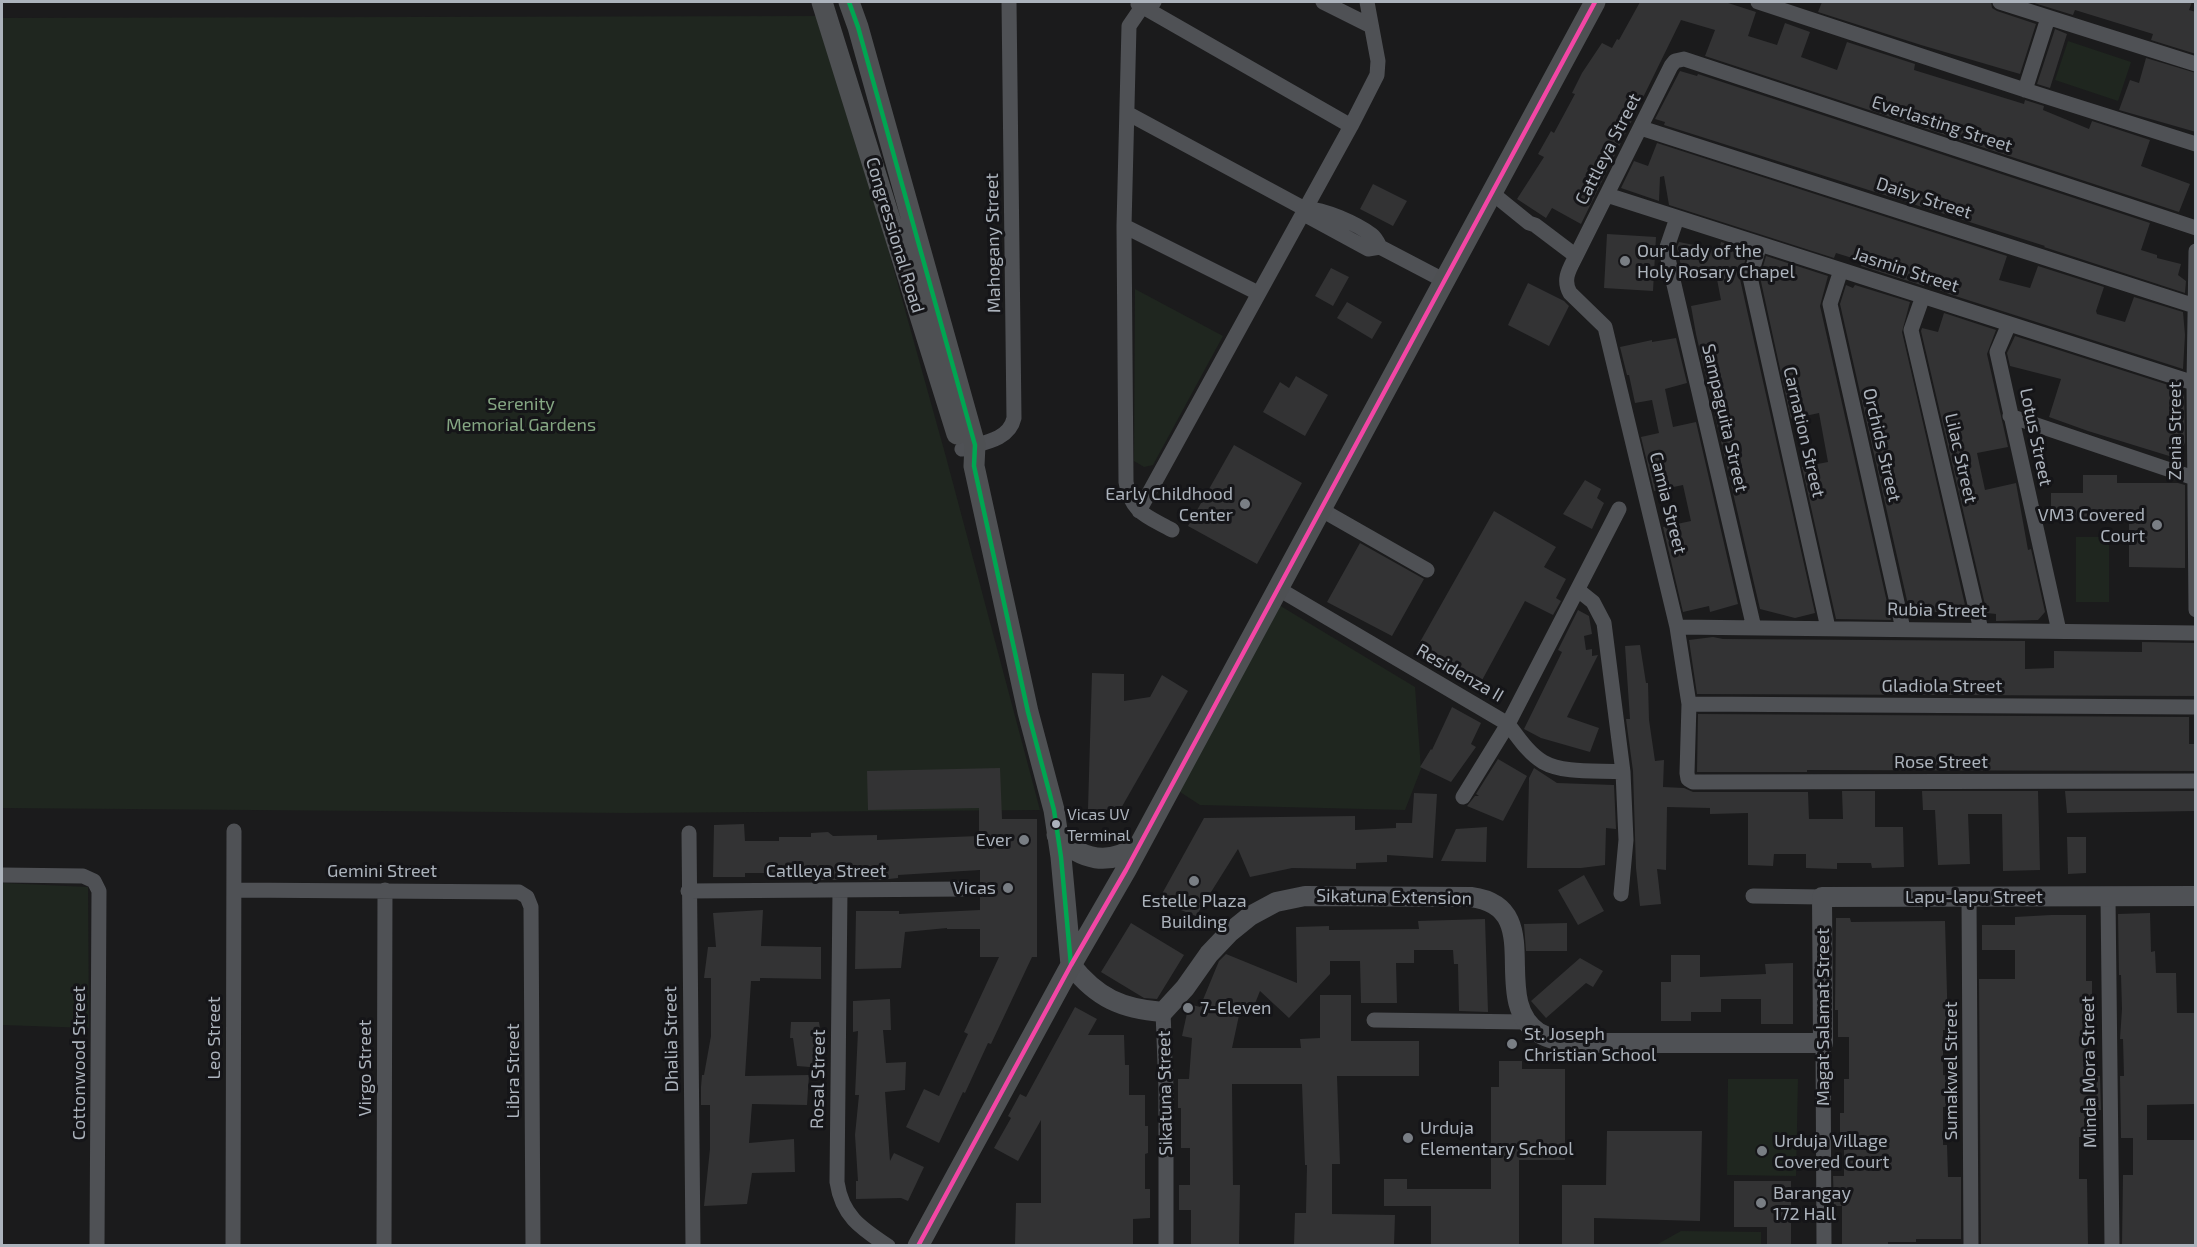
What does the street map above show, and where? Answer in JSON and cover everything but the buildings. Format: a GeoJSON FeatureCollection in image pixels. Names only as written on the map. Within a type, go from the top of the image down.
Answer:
{"type":"FeatureCollection","features":[{"type":"Feature","properties":{"kind":"main road","name":"Congressional Road"},"geometry":{"type":"LineString","coordinates":[[822,2],[970,454]]}},
{"type":"Feature","properties":{"kind":"main road","name":"Congressional Road"},"geometry":{"type":"LineString","coordinates":[[849,2],[858,27],[970,454],[1028,712],[1054,810],[1061,857],[1071,965]]}},
{"type":"Feature","properties":{"kind":"main road"},"geometry":{"type":"LineString","coordinates":[[918,1245],[1071,965],[1126,870],[1595,2]]}},
{"type":"Feature","properties":{"kind":"main road"},"geometry":{"type":"LineString","coordinates":[[1057,835],[1076,851],[1100,858],[1120,856],[1138,846]]}},
{"type":"Feature","properties":{"kind":"main road"},"geometry":{"type":"LineString","coordinates":[[1061,857],[1090,871],[1102,873],[1126,870]]}},
{"type":"Feature","properties":{"kind":"street","name":"Mahogany Street"},"geometry":{"type":"LineString","coordinates":[[970,454],[1003,435],[1012,426],[1014,418],[1009,2]]}},
{"type":"Feature","properties":{"kind":"street"},"geometry":{"type":"LineString","coordinates":[[1323,2],[1371,26]]}},
{"type":"Feature","properties":{"kind":"street"},"geometry":{"type":"LineString","coordinates":[[1139,511],[1377,75],[1378,61],[1367,2]]}},
{"type":"Feature","properties":{"kind":"street"},"geometry":{"type":"LineString","coordinates":[[1758,2],[2196,144]]}},
{"type":"Feature","properties":{"kind":"street"},"geometry":{"type":"LineString","coordinates":[[2000,2],[2196,64]]}},
{"type":"Feature","properties":{"kind":"street"},"geometry":{"type":"LineString","coordinates":[[1173,530],[1139,511],[1129,498],[1126,482],[1124,226],[1129,26],[1143,3],[1351,126]]}},
{"type":"Feature","properties":{"kind":"street"},"geometry":{"type":"LineString","coordinates":[[2025,90],[2048,18]]}},
{"type":"Feature","properties":{"kind":"street","name":"Everlasting Street"},"geometry":{"type":"LineString","coordinates":[[1675,61],[1684,59],[2196,228]]}},
{"type":"Feature","properties":{"kind":"street","name":"Cattleya Street"},"geometry":{"type":"LineString","coordinates":[[1576,256],[1675,61]]}},
{"type":"Feature","properties":{"kind":"street"},"geometry":{"type":"LineString","coordinates":[[1127,113],[1305,209],[1311,219],[1368,249],[1380,248],[1445,281]]}},
{"type":"Feature","properties":{"kind":"street","name":"Daisy Street"},"geometry":{"type":"LineString","coordinates":[[1641,128],[2195,306]]}},
{"type":"Feature","properties":{"kind":"street"},"geometry":{"type":"LineString","coordinates":[[1493,190],[1529,223],[1536,225],[1576,256]]}},
{"type":"Feature","properties":{"kind":"street","name":"Jasmin Street"},"geometry":{"type":"LineString","coordinates":[[1607,195],[2194,383]]}},
{"type":"Feature","properties":{"kind":"street","name":"Sampaguita Street"},"geometry":{"type":"LineString","coordinates":[[1677,218],[1666,250],[1754,628]]}},
{"type":"Feature","properties":{"kind":"street"},"geometry":{"type":"LineString","coordinates":[[1124,226],[1258,293]]}},
{"type":"Feature","properties":{"kind":"street","name":"Carnation Street"},"geometry":{"type":"LineString","coordinates":[[1760,244],[1750,277],[1828,628]]}},
{"type":"Feature","properties":{"kind":"street","name":"Zenia Street"},"geometry":{"type":"LineString","coordinates":[[2196,251],[2194,383],[2196,610]]}},
{"type":"Feature","properties":{"kind":"street","name":"Camia Street"},"geometry":{"type":"LineString","coordinates":[[1576,256],[1568,271],[1567,286],[1605,327],[1677,627],[1689,704],[1688,779]]}},
{"type":"Feature","properties":{"kind":"street","name":"Orchids Street"},"geometry":{"type":"LineString","coordinates":[[1841,270],[1830,303],[1903,629]]}},
{"type":"Feature","properties":{"kind":"street","name":"Lilac Street"},"geometry":{"type":"LineString","coordinates":[[1923,296],[1911,330],[1981,630]]}},
{"type":"Feature","properties":{"kind":"street","name":"Lotus Street"},"geometry":{"type":"LineString","coordinates":[[2008,324],[1997,352],[2059,631]]}},
{"type":"Feature","properties":{"kind":"street"},"geometry":{"type":"LineString","coordinates":[[2010,416],[2194,478]]}},
{"type":"Feature","properties":{"kind":"street"},"geometry":{"type":"LineString","coordinates":[[1320,509],[1427,570]]}},
{"type":"Feature","properties":{"kind":"street"},"geometry":{"type":"LineString","coordinates":[[1463,797],[1508,724],[1619,509]]}},
{"type":"Feature","properties":{"kind":"street","name":"Residenza II"},"geometry":{"type":"LineString","coordinates":[[1277,588],[1508,724],[1527,749],[1543,762],[1562,769],[1623,772]]}},
{"type":"Feature","properties":{"kind":"street"},"geometry":{"type":"LineString","coordinates":[[1578,590],[1593,602],[1604,623],[1623,772],[1626,840],[1621,894]]}},
{"type":"Feature","properties":{"kind":"street","name":"Rubia Street"},"geometry":{"type":"LineString","coordinates":[[1677,627],[2196,633]]}},
{"type":"Feature","properties":{"kind":"street","name":"Gladiola Street"},"geometry":{"type":"LineString","coordinates":[[1689,704],[2196,707]]}},
{"type":"Feature","properties":{"kind":"street","name":"Rose Street"},"geometry":{"type":"LineString","coordinates":[[1688,779],[1693,782],[2196,781]]}},
{"type":"Feature","properties":{"kind":"street","name":"Leo Street"},"geometry":{"type":"LineString","coordinates":[[233,1245],[234,831]]}},
{"type":"Feature","properties":{"kind":"street","name":"Dhalia Street"},"geometry":{"type":"LineString","coordinates":[[689,832],[693,1245]]}},
{"type":"Feature","properties":{"kind":"street","name":"Cottonwood Street"},"geometry":{"type":"LineString","coordinates":[[2,875],[83,876],[94,881],[99,891],[97,1245]]}},
{"type":"Feature","properties":{"kind":"street","name":"Catlleya Street"},"geometry":{"type":"LineString","coordinates":[[688,891],[965,889]]}},
{"type":"Feature","properties":{"kind":"street","name":"Gemini Street"},"geometry":{"type":"LineString","coordinates":[[234,890],[519,892],[527,897]]}},
{"type":"Feature","properties":{"kind":"street","name":"Virgo Street"},"geometry":{"type":"LineString","coordinates":[[384,1245],[385,890]]}},
{"type":"Feature","properties":{"kind":"street","name":"Rosal Street"},"geometry":{"type":"LineString","coordinates":[[840,890],[837,1182],[843,1207],[851,1217],[888,1245]]}},
{"type":"Feature","properties":{"kind":"street","name":"Sikatuna Extension"},"geometry":{"type":"LineString","coordinates":[[1163,1012],[1185,988],[1209,954],[1229,933],[1250,916],[1276,902],[1305,896],[1471,897],[1485,899],[1499,906],[1508,918],[1515,949],[1516,997],[1527,1022]]}},
{"type":"Feature","properties":{"kind":"street","name":"Lapu-lapu Street"},"geometry":{"type":"LineString","coordinates":[[1753,896],[2196,896]]}},
{"type":"Feature","properties":{"kind":"street","name":"Libra Street"},"geometry":{"type":"LineString","coordinates":[[527,897],[531,907],[533,1245]]}},
{"type":"Feature","properties":{"kind":"street","name":"Magat Salamat Street"},"geometry":{"type":"LineString","coordinates":[[1822,897],[1824,1245]]}},
{"type":"Feature","properties":{"kind":"street","name":"Sumakwel Street"},"geometry":{"type":"LineString","coordinates":[[1969,897],[1971,1245]]}},
{"type":"Feature","properties":{"kind":"street","name":"Minda Mora Street"},"geometry":{"type":"LineString","coordinates":[[2108,897],[2112,1245]]}},
{"type":"Feature","properties":{"kind":"street","name":"Sikatuna Street"},"geometry":{"type":"LineString","coordinates":[[1071,965],[1086,984],[1112,1000],[1137,1010],[1163,1012],[1167,1245]]}},
{"type":"Feature","properties":{"kind":"street"},"geometry":{"type":"LineString","coordinates":[[1374,1020],[1527,1022],[1540,1033],[1559,1041],[1580,1043],[1823,1043]]}},
{"type":"Feature","properties":{"kind":"green space","name":"Serenity Memorial Gardens"},"geometry":{"type":"Polygon","coordinates":[[[816,16],[880,220],[1040,810],[626,813],[2,808],[2,18],[816,16]]]}},
{"type":"Feature","properties":{"kind":"green space"},"geometry":{"type":"Polygon","coordinates":[[[2068,41],[2131,62],[2118,101],[2055,80],[2068,41]]]}},
{"type":"Feature","properties":{"kind":"green space"},"geometry":{"type":"Polygon","coordinates":[[[1135,289],[1223,336],[1153,465],[1144,467],[1134,461],[1135,289]]]}},
{"type":"Feature","properties":{"kind":"green space"},"geometry":{"type":"Polygon","coordinates":[[[2076,537],[2109,537],[2109,602],[2076,602],[2076,537]]]}},
{"type":"Feature","properties":{"kind":"green space"},"geometry":{"type":"Polygon","coordinates":[[[1274,602],[1415,687],[1421,769],[1405,810],[1200,805],[1174,788],[1274,602]]]}},
{"type":"Feature","properties":{"kind":"green space"},"geometry":{"type":"Polygon","coordinates":[[[2,883],[88,887],[89,1028],[2,1025],[2,883]]]}},
{"type":"Feature","properties":{"kind":"green space","name":"Urduja Village Covered Court"},"geometry":{"type":"Polygon","coordinates":[[[1728,1079],[1798,1079],[1796,1176],[1727,1175],[1728,1079]]]}},
{"type":"Feature","properties":{"kind":"green space"},"geometry":{"type":"Polygon","coordinates":[[[1681,1231],[1761,1232],[1761,1245],[1656,1245],[1681,1231]]]}},
{"type":"Feature","properties":{"kind":"transit line"},"geometry":{"type":"LineString","coordinates":[[849,2],[858,27],[975,445],[974,466],[1028,712],[1054,810],[1061,857],[1071,965]]}},
{"type":"Feature","properties":{"kind":"transit line"},"geometry":{"type":"LineString","coordinates":[[918,1246],[1071,965],[1126,870],[1595,2]]}},
{"type":"Feature","properties":{"kind":"place","name":"Our Lady of the Holy Rosary Chapel"},"geometry":{"type":"Point","coordinates":[1625,261]}},
{"type":"Feature","properties":{"kind":"place","name":"Early Childhood Center"},"geometry":{"type":"Point","coordinates":[1245,504]}},
{"type":"Feature","properties":{"kind":"place","name":"VM3 Covered Court"},"geometry":{"type":"Point","coordinates":[2157,525]}},
{"type":"Feature","properties":{"kind":"place","name":"Vicas UV Terminal"},"geometry":{"type":"Point","coordinates":[1056,824]}},
{"type":"Feature","properties":{"kind":"place","name":"Ever"},"geometry":{"type":"Point","coordinates":[1024,840]}},
{"type":"Feature","properties":{"kind":"place","name":"Estelle Plaza Building"},"geometry":{"type":"Point","coordinates":[1194,881]}},
{"type":"Feature","properties":{"kind":"place","name":"Vicas"},"geometry":{"type":"Point","coordinates":[1008,888]}},
{"type":"Feature","properties":{"kind":"place","name":"7-Eleven"},"geometry":{"type":"Point","coordinates":[1188,1008]}},
{"type":"Feature","properties":{"kind":"place","name":"St. Joseph Christian School"},"geometry":{"type":"Point","coordinates":[1512,1044]}},
{"type":"Feature","properties":{"kind":"place","name":"Urduja Elementary School"},"geometry":{"type":"Point","coordinates":[1408,1138]}},
{"type":"Feature","properties":{"kind":"place","name":"Urduja Village Covered Court"},"geometry":{"type":"Point","coordinates":[1762,1151]}},
{"type":"Feature","properties":{"kind":"place","name":"Barangay 172 Hall"},"geometry":{"type":"Point","coordinates":[1761,1203]}}]}
